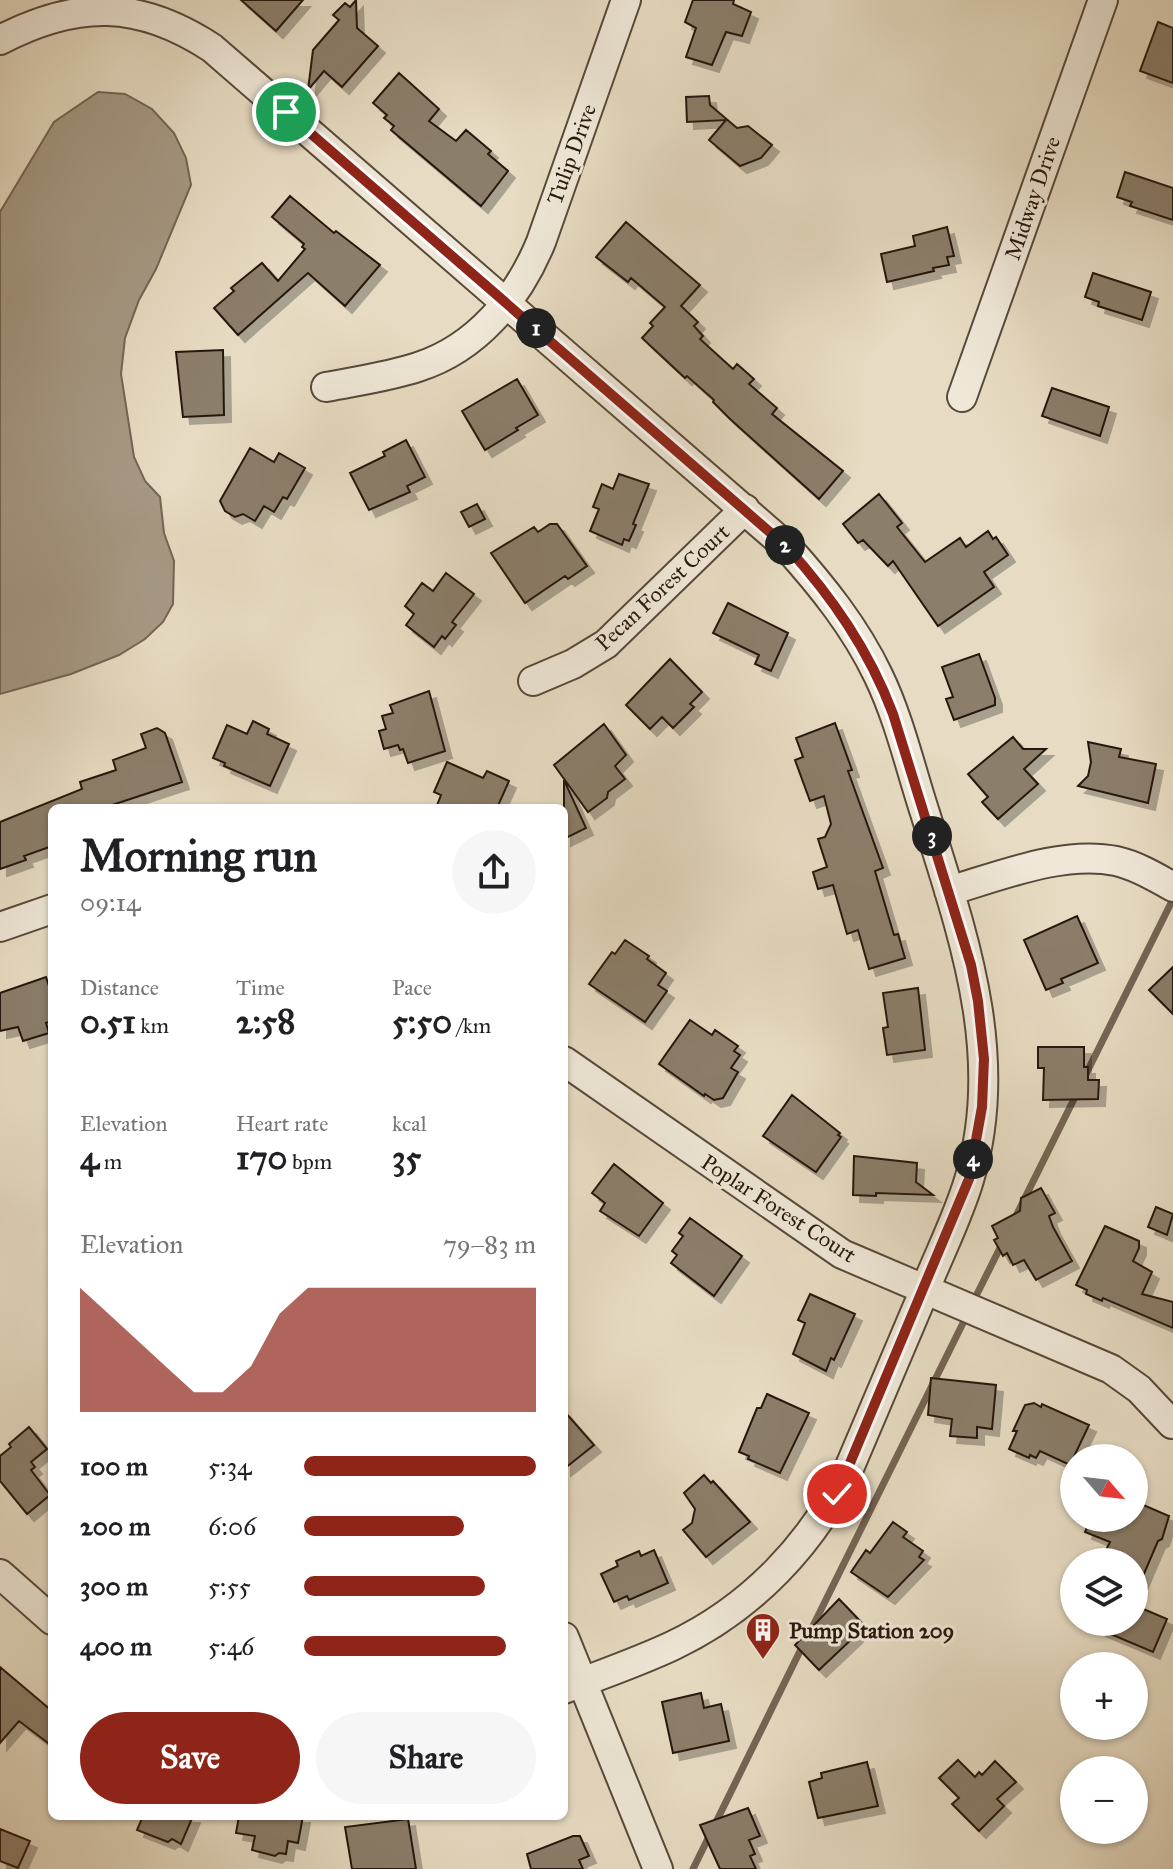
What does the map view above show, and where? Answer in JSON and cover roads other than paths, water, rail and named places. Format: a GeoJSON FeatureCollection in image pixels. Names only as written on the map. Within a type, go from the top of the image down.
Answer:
{"type":"FeatureCollection","features":[{"type":"Feature","properties":{"kind":"street","name":"Tulip Drive"},"geometry":{"type":"LineString","coordinates":[[326,387],[419,367],[471,339],[507,303],[541,242],[626,0]]}},
{"type":"Feature","properties":{"kind":"street","name":"Midway Drive"},"geometry":{"type":"LineString","coordinates":[[962,397],[1103,0]]}},
{"type":"Feature","properties":{"kind":"street"},"geometry":{"type":"LineString","coordinates":[[0,40],[30,23],[53,15],[89,8],[125,10],[148,15],[192,34],[224,58],[787,547],[824,589],[878,675],[893,714],[971,965],[978,1001],[984,1059],[982,1107],[969,1179],[850,1466],[837,1494],[806,1539],[772,1578],[696,1634],[572,1686]]}},
{"type":"Feature","properties":{"kind":"street","name":"Pecan Forest Court"},"geometry":{"type":"LineString","coordinates":[[533,681],[573,664],[606,644],[745,509]]}},
{"type":"Feature","properties":{"kind":"street"},"geometry":{"type":"LineString","coordinates":[[949,891],[1056,860],[1116,861],[1157,877],[1173,887]]}},
{"type":"Feature","properties":{"kind":"street"},"geometry":{"type":"LineString","coordinates":[[0,927],[48,910]]}},
{"type":"Feature","properties":{"kind":"street","name":"Poplar Forest Court"},"geometry":{"type":"LineString","coordinates":[[568,1064],[842,1254],[1119,1374],[1139,1389],[1172,1424]]}},
{"type":"Feature","properties":{"kind":"street"},"geometry":{"type":"LineString","coordinates":[[0,1574],[48,1616]]}},
{"type":"Feature","properties":{"kind":"street"},"geometry":{"type":"LineString","coordinates":[[568,1662],[572,1686],[658,1869]]}},
{"type":"Feature","properties":{"kind":"waterway"},"geometry":{"type":"LineString","coordinates":[[1084,1078],[1173,899]]}},
{"type":"Feature","properties":{"kind":"waterway"},"geometry":{"type":"LineString","coordinates":[[1015,1218],[1077,1093]]}},
{"type":"Feature","properties":{"kind":"waterway"},"geometry":{"type":"LineString","coordinates":[[972,1304],[1002,1244]]}},
{"type":"Feature","properties":{"kind":"waterway"},"geometry":{"type":"LineString","coordinates":[[809,1634],[967,1315]]}},
{"type":"Feature","properties":{"kind":"waterway"},"geometry":{"type":"LineString","coordinates":[[693,1869],[803,1645]]}},
{"type":"Feature","properties":{"kind":"place","name":"Pump Station 209"},"geometry":{"type":"Point","coordinates":[763,1661]}}]}
